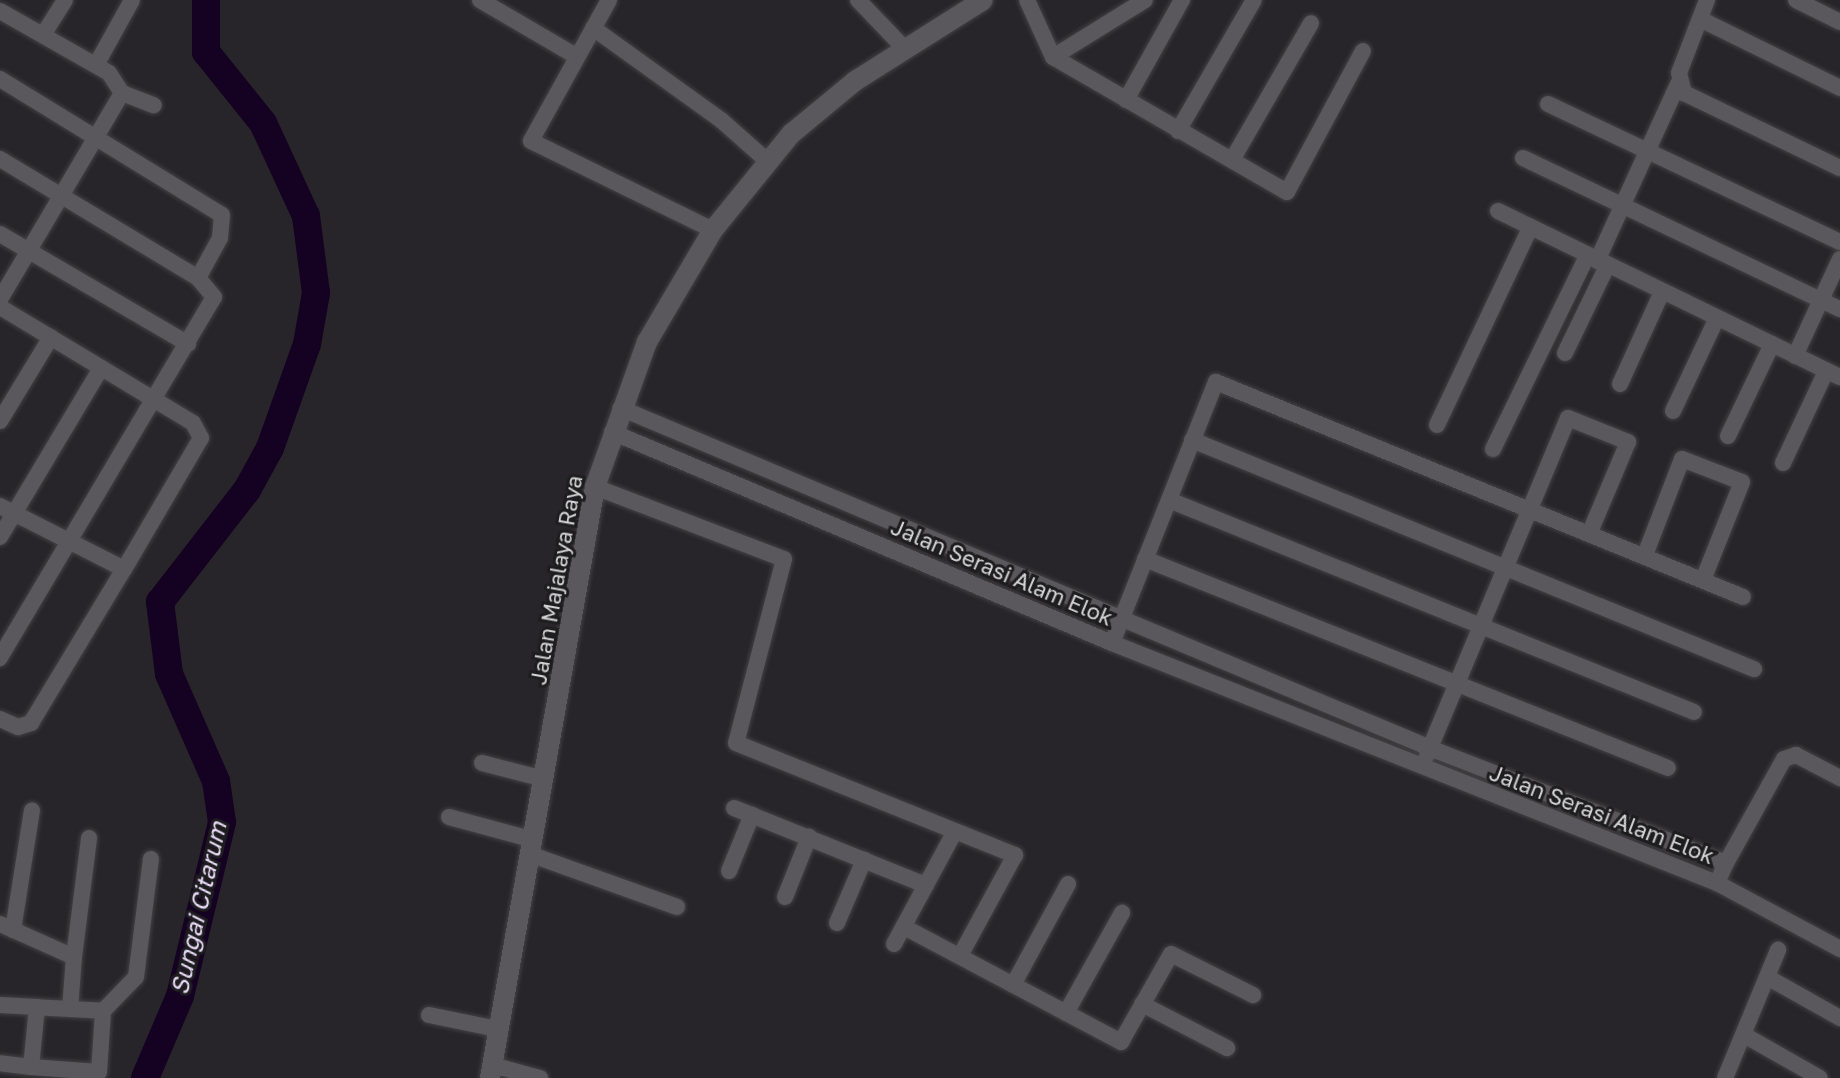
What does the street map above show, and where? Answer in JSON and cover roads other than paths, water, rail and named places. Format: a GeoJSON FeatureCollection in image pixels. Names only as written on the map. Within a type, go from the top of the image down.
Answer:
{"type":"FeatureCollection","features":[{"type":"Feature","properties":{"kind":"street"},"geometry":{"type":"LineString","coordinates":[[43,35],[65,0]]}},
{"type":"Feature","properties":{"kind":"street"},"geometry":{"type":"LineString","coordinates":[[96,65],[132,0]]}},
{"type":"Feature","properties":{"kind":"street"},"geometry":{"type":"LineString","coordinates":[[480,0],[576,56]]}},
{"type":"Feature","properties":{"kind":"street"},"geometry":{"type":"LineString","coordinates":[[609,0],[531,141],[713,230]]}},
{"type":"Feature","properties":{"kind":"street"},"geometry":{"type":"LineString","coordinates":[[858,0],[904,48]]}},
{"type":"Feature","properties":{"kind":"street","name":"Jalan Majalaya Raya"},"geometry":{"type":"LineString","coordinates":[[491,1071],[595,487],[620,408],[647,342],[713,230],[766,160],[855,81],[983,0]]}},
{"type":"Feature","properties":{"kind":"street"},"geometry":{"type":"LineString","coordinates":[[1027,0],[1053,57],[1287,192],[1363,51]]}},
{"type":"Feature","properties":{"kind":"street"},"geometry":{"type":"LineString","coordinates":[[1053,57],[1145,0]]}},
{"type":"Feature","properties":{"kind":"street"},"geometry":{"type":"LineString","coordinates":[[1126,100],[1182,0]]}},
{"type":"Feature","properties":{"kind":"street"},"geometry":{"type":"LineString","coordinates":[[1178,131],[1254,0]]}},
{"type":"Feature","properties":{"kind":"street"},"geometry":{"type":"LineString","coordinates":[[1493,449],[1597,261],[1678,84],[1707,0]]}},
{"type":"Feature","properties":{"kind":"street"},"geometry":{"type":"LineString","coordinates":[[1796,0],[1840,22]]}},
{"type":"Feature","properties":{"kind":"street"},"geometry":{"type":"LineString","coordinates":[[0,11],[117,78],[122,93]]}},
{"type":"Feature","properties":{"kind":"street"},"geometry":{"type":"LineString","coordinates":[[1700,19],[1840,88]]}},
{"type":"Feature","properties":{"kind":"street"},"geometry":{"type":"LineString","coordinates":[[1232,160],[1311,23]]}},
{"type":"Feature","properties":{"kind":"street"},"geometry":{"type":"LineString","coordinates":[[593,28],[712,113],[766,160]]}},
{"type":"Feature","properties":{"kind":"street"},"geometry":{"type":"LineString","coordinates":[[0,79],[222,215],[220,238],[198,278]]}},
{"type":"Feature","properties":{"kind":"street"},"geometry":{"type":"LineString","coordinates":[[1678,84],[1684,93],[1840,168]]}},
{"type":"Feature","properties":{"kind":"street"},"geometry":{"type":"LineString","coordinates":[[122,93],[154,105]]}},
{"type":"Feature","properties":{"kind":"street"},"geometry":{"type":"LineString","coordinates":[[0,299],[122,93]]}},
{"type":"Feature","properties":{"kind":"street"},"geometry":{"type":"LineString","coordinates":[[1548,104],[1840,242]]}},
{"type":"Feature","properties":{"kind":"street"},"geometry":{"type":"LineString","coordinates":[[1523,158],[1840,309]]}},
{"type":"Feature","properties":{"kind":"street"},"geometry":{"type":"LineString","coordinates":[[0,159],[198,278],[214,297],[71,544],[0,658]]}},
{"type":"Feature","properties":{"kind":"street"},"geometry":{"type":"LineString","coordinates":[[1498,211],[1833,374],[1783,463]]}},
{"type":"Feature","properties":{"kind":"street"},"geometry":{"type":"LineString","coordinates":[[1437,425],[1530,228]]}},
{"type":"Feature","properties":{"kind":"street"},"geometry":{"type":"LineString","coordinates":[[0,234],[188,344]]}},
{"type":"Feature","properties":{"kind":"street"},"geometry":{"type":"LineString","coordinates":[[1795,356],[1840,259]]}},
{"type":"Feature","properties":{"kind":"street"},"geometry":{"type":"LineString","coordinates":[[1565,353],[1597,261]]}},
{"type":"Feature","properties":{"kind":"street"},"geometry":{"type":"LineString","coordinates":[[1620,384],[1662,292]]}},
{"type":"Feature","properties":{"kind":"street"},"geometry":{"type":"LineString","coordinates":[[0,307],[193,423],[201,438],[31,723],[18,727],[0,719]]}},
{"type":"Feature","properties":{"kind":"street"},"geometry":{"type":"LineString","coordinates":[[1673,411],[1717,318]]}},
{"type":"Feature","properties":{"kind":"street"},"geometry":{"type":"LineString","coordinates":[[0,421],[51,337]]}},
{"type":"Feature","properties":{"kind":"street"},"geometry":{"type":"LineString","coordinates":[[1728,436],[1772,344]]}},
{"type":"Feature","properties":{"kind":"street"},"geometry":{"type":"LineString","coordinates":[[0,537],[7,510],[101,368]]}},
{"type":"Feature","properties":{"kind":"street"},"geometry":{"type":"LineString","coordinates":[[1112,643],[1216,382],[1530,507],[1743,597]]}},
{"type":"Feature","properties":{"kind":"street","name":"Jalan Serasi Alam Elok"},"geometry":{"type":"LineString","coordinates":[[612,432],[1112,643],[1717,883],[1726,863],[1430,748],[1121,621],[620,408]]}},
{"type":"Feature","properties":{"kind":"street"},"geometry":{"type":"LineString","coordinates":[[1421,768],[1568,418],[1628,442],[1590,532]]}},
{"type":"Feature","properties":{"kind":"street"},"geometry":{"type":"LineString","coordinates":[[669,455],[680,433]]}},
{"type":"Feature","properties":{"kind":"street"},"geometry":{"type":"LineString","coordinates":[[1192,440],[1754,669]]}},
{"type":"Feature","properties":{"kind":"street"},"geometry":{"type":"LineString","coordinates":[[1645,555],[1682,459],[1742,482],[1703,580]]}},
{"type":"Feature","properties":{"kind":"street"},"geometry":{"type":"LineString","coordinates":[[595,487],[784,559],[736,743],[1015,855],[960,956]]}},
{"type":"Feature","properties":{"kind":"street"},"geometry":{"type":"LineString","coordinates":[[1169,500],[1694,712]]}},
{"type":"Feature","properties":{"kind":"street"},"geometry":{"type":"LineString","coordinates":[[7,510],[124,569]]}},
{"type":"Feature","properties":{"kind":"street"},"geometry":{"type":"LineString","coordinates":[[1145,559],[1668,768]]}},
{"type":"Feature","properties":{"kind":"street"},"geometry":{"type":"LineString","coordinates":[[1726,863],[1784,759],[1796,755],[1840,778]]}},
{"type":"Feature","properties":{"kind":"street"},"geometry":{"type":"LineString","coordinates":[[482,763],[544,779]]}},
{"type":"Feature","properties":{"kind":"street"},"geometry":{"type":"LineString","coordinates":[[734,808],[926,885]]}},
{"type":"Feature","properties":{"kind":"street"},"geometry":{"type":"LineString","coordinates":[[32,810],[7,927],[74,957]]}},
{"type":"Feature","properties":{"kind":"street"},"geometry":{"type":"LineString","coordinates":[[729,871],[752,815]]}},
{"type":"Feature","properties":{"kind":"street"},"geometry":{"type":"LineString","coordinates":[[449,817],[677,907]]}},
{"type":"Feature","properties":{"kind":"street"},"geometry":{"type":"LineString","coordinates":[[894,944],[955,831]]}},
{"type":"Feature","properties":{"kind":"street"},"geometry":{"type":"LineString","coordinates":[[785,897],[809,837]]}},
{"type":"Feature","properties":{"kind":"street"},"geometry":{"type":"LineString","coordinates":[[70,1009],[89,838]]}},
{"type":"Feature","properties":{"kind":"street"},"geometry":{"type":"LineString","coordinates":[[0,1063],[99,1072],[103,1011],[136,977],[151,859]]}},
{"type":"Feature","properties":{"kind":"street"},"geometry":{"type":"LineString","coordinates":[[837,923],[864,860]]}},
{"type":"Feature","properties":{"kind":"street"},"geometry":{"type":"LineString","coordinates":[[1717,883],[1840,949]]}},
{"type":"Feature","properties":{"kind":"street"},"geometry":{"type":"LineString","coordinates":[[1013,985],[1068,884]]}},
{"type":"Feature","properties":{"kind":"street"},"geometry":{"type":"LineString","coordinates":[[1066,1013],[1122,913]]}},
{"type":"Feature","properties":{"kind":"street"},"geometry":{"type":"LineString","coordinates":[[904,927],[1121,1042],[1171,954],[1253,995]]}},
{"type":"Feature","properties":{"kind":"street"},"geometry":{"type":"LineString","coordinates":[[1725,1078],[1778,950]]}},
{"type":"Feature","properties":{"kind":"street"},"geometry":{"type":"LineString","coordinates":[[1767,977],[1840,1018]]}},
{"type":"Feature","properties":{"kind":"street"},"geometry":{"type":"LineString","coordinates":[[1142,1004],[1227,1048]]}},
{"type":"Feature","properties":{"kind":"street"},"geometry":{"type":"LineString","coordinates":[[0,1005],[103,1011]]}},
{"type":"Feature","properties":{"kind":"street"},"geometry":{"type":"LineString","coordinates":[[31,1067],[37,1007]]}},
{"type":"Feature","properties":{"kind":"street"},"geometry":{"type":"LineString","coordinates":[[429,1015],[497,1029]]}},
{"type":"Feature","properties":{"kind":"street"},"geometry":{"type":"LineString","coordinates":[[1744,1035],[1820,1078]]}},
{"type":"Feature","properties":{"kind":"street"},"geometry":{"type":"LineString","coordinates":[[491,1071],[540,1078]]}},
{"type":"Feature","properties":{"kind":"waterway","name":"Sungai Citarum"},"geometry":{"type":"LineString","coordinates":[[145,1078],[180,996],[222,822],[216,781],[169,674],[160,602],[247,490],[270,448],[307,344],[316,293],[306,216],[263,123],[206,52],[206,0]]}}]}
